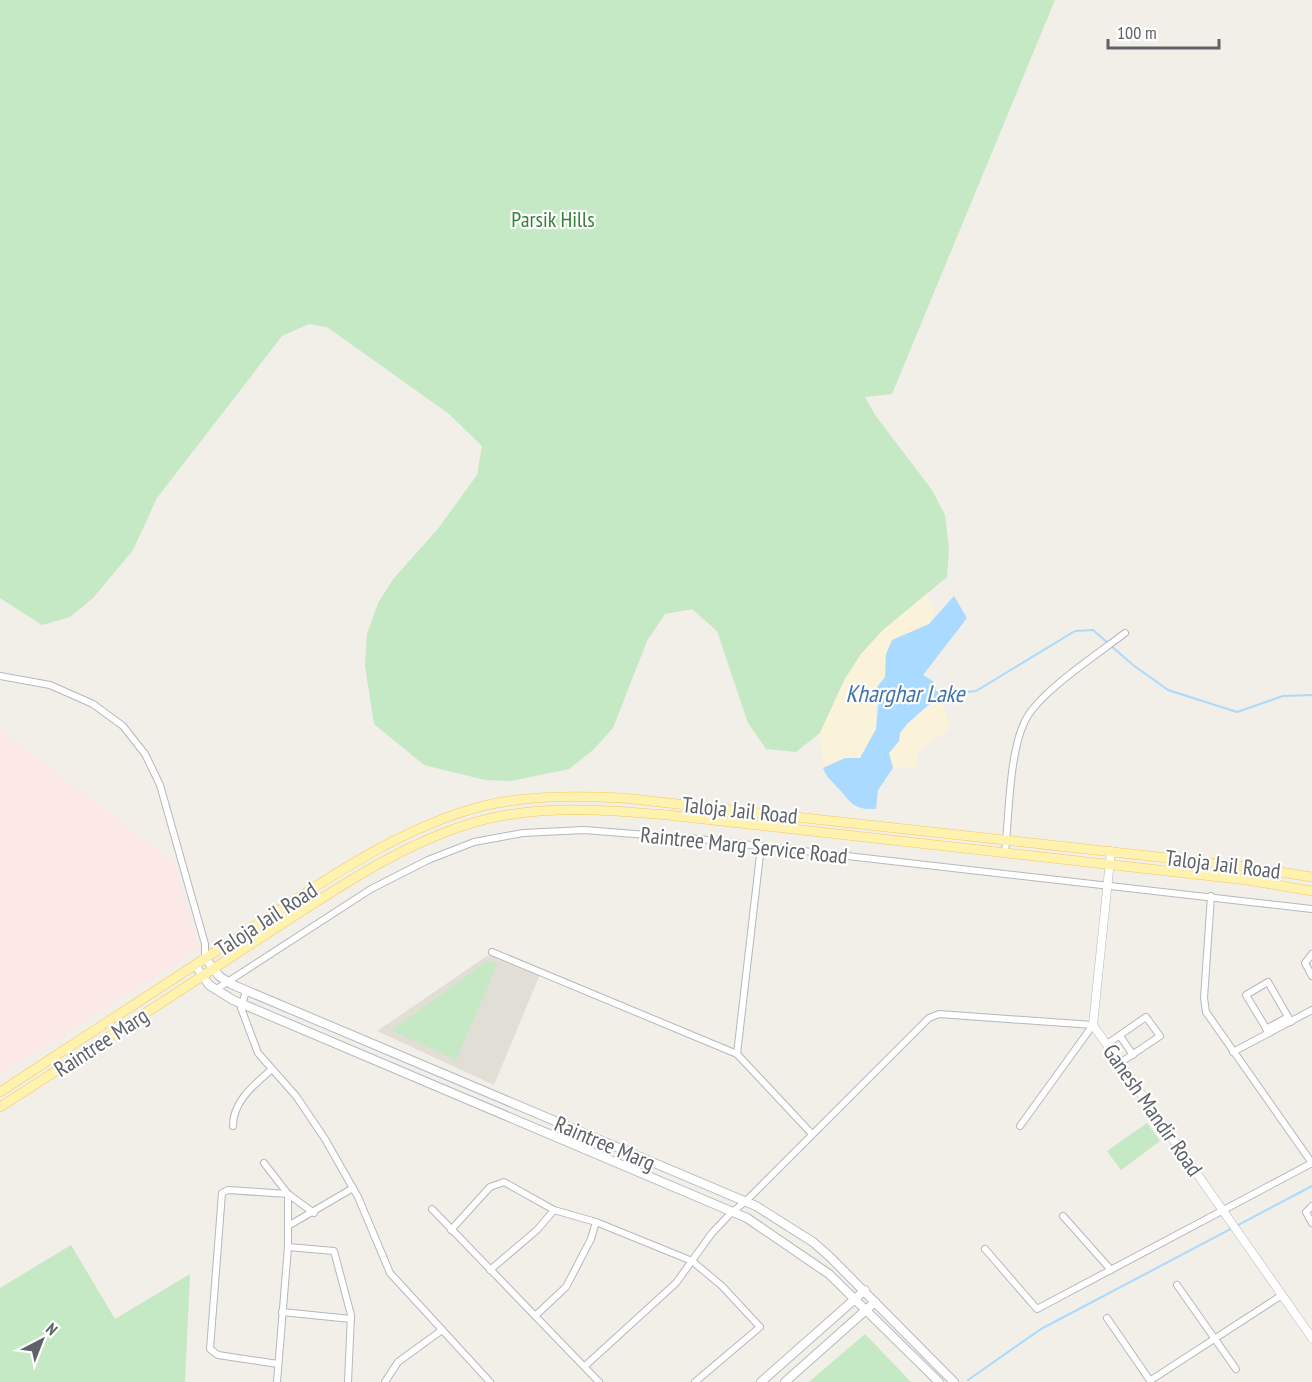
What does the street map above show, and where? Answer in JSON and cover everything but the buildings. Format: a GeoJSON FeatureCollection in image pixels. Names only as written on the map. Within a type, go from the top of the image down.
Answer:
{"type":"FeatureCollection","features":[{"type":"Feature","properties":{"kind":"main road","name":"Taloja Jail Road"},"geometry":{"type":"LineString","coordinates":[[205,958],[373,854],[454,816],[508,801],[578,796],[623,798],[1277,870],[1312,877]]}},
{"type":"Feature","properties":{"kind":"main road","name":"Taloja Jail Road"},"geometry":{"type":"LineString","coordinates":[[213,969],[371,870],[441,835],[510,814],[578,809],[622,811],[1005,853],[1284,885],[1312,891]]}},
{"type":"Feature","properties":{"kind":"main road","name":"Raintree Marg"},"geometry":{"type":"LineString","coordinates":[[0,1092],[205,958],[227,982],[246,991],[746,1202],[813,1242],[865,1290],[954,1382]]}},
{"type":"Feature","properties":{"kind":"main road","name":"Raintree Marg"},"geometry":{"type":"LineString","coordinates":[[195,965],[215,990],[241,1004],[747,1218],[829,1275],[939,1382]]}},
{"type":"Feature","properties":{"kind":"main road","name":"Raintree Marg"},"geometry":{"type":"LineString","coordinates":[[0,1107],[213,969]]}},
{"type":"Feature","properties":{"kind":"main road"},"geometry":{"type":"LineString","coordinates":[[761,1382],[865,1290]]}},
{"type":"Feature","properties":{"kind":"main road"},"geometry":{"type":"LineString","coordinates":[[785,1382],[867,1312],[875,1302]]}},
{"type":"Feature","properties":{"kind":"street"},"geometry":{"type":"LineString","coordinates":[[1005,853],[1017,744],[1025,720],[1042,698],[1125,633]]}},
{"type":"Feature","properties":{"kind":"street"},"geometry":{"type":"LineString","coordinates":[[0,676],[50,685],[93,704],[123,726],[145,754],[160,785],[205,944],[205,958]]}},
{"type":"Feature","properties":{"kind":"street","name":"Raintree Marg Service Road"},"geometry":{"type":"LineString","coordinates":[[215,990],[371,889],[428,860],[474,842],[523,833],[584,830],[761,846],[1312,909]]}},
{"type":"Feature","properties":{"kind":"street"},"geometry":{"type":"LineString","coordinates":[[738,1054],[761,846]]}},
{"type":"Feature","properties":{"kind":"street","name":"Ganesh Mandir Road"},"geometry":{"type":"LineString","coordinates":[[1111,851],[1093,1025],[1241,1238],[1282,1295],[1309,1326],[1312,1338]]}},
{"type":"Feature","properties":{"kind":"street"},"geometry":{"type":"LineString","coordinates":[[985,1249],[1037,1310],[1110,1270],[1224,1213],[1312,1163],[1208,1017],[1205,1006],[1210,896]]}},
{"type":"Feature","properties":{"kind":"street"},"geometry":{"type":"LineString","coordinates":[[492,952],[738,1054],[812,1134]]}},
{"type":"Feature","properties":{"kind":"street"},"geometry":{"type":"LineString","coordinates":[[1312,954],[1305,963],[1312,976]]}},
{"type":"Feature","properties":{"kind":"street"},"geometry":{"type":"LineString","coordinates":[[1267,1031],[1246,995],[1268,982],[1289,1019]]}},
{"type":"Feature","properties":{"kind":"street"},"geometry":{"type":"LineString","coordinates":[[246,991],[241,1004],[258,1053],[309,1113],[353,1188],[390,1273],[489,1381]]}},
{"type":"Feature","properties":{"kind":"street"},"geometry":{"type":"LineString","coordinates":[[1233,1052],[1289,1019],[1312,1010]]}},
{"type":"Feature","properties":{"kind":"street"},"geometry":{"type":"LineString","coordinates":[[585,1366],[676,1283],[731,1213],[746,1202],[929,1018],[939,1014],[1093,1025]]}},
{"type":"Feature","properties":{"kind":"street"},"geometry":{"type":"LineString","coordinates":[[1107,1044],[1146,1017],[1160,1036],[1120,1063]]}},
{"type":"Feature","properties":{"kind":"street"},"geometry":{"type":"LineString","coordinates":[[1020,1126],[1093,1025]]}},
{"type":"Feature","properties":{"kind":"street"},"geometry":{"type":"LineString","coordinates":[[1120,1036],[1133,1055]]}},
{"type":"Feature","properties":{"kind":"street"},"geometry":{"type":"LineString","coordinates":[[233,1126],[233,1117],[240,1101],[252,1086],[272,1070]]}},
{"type":"Feature","properties":{"kind":"street"},"geometry":{"type":"LineString","coordinates":[[264,1163],[288,1194],[314,1213]]}},
{"type":"Feature","properties":{"kind":"street"},"geometry":{"type":"LineString","coordinates":[[451,1230],[486,1190],[504,1182],[554,1210],[596,1222],[692,1260],[722,1286],[760,1327],[695,1382]]}},
{"type":"Feature","properties":{"kind":"street"},"geometry":{"type":"LineString","coordinates":[[288,1226],[314,1213],[353,1188]]}},
{"type":"Feature","properties":{"kind":"street"},"geometry":{"type":"LineString","coordinates":[[278,1364],[218,1356],[210,1349],[222,1193],[228,1190],[288,1194]]}},
{"type":"Feature","properties":{"kind":"street"},"geometry":{"type":"LineString","coordinates":[[277,1382],[288,1247],[288,1194]]}},
{"type":"Feature","properties":{"kind":"street"},"geometry":{"type":"LineString","coordinates":[[1312,1206],[1306,1212],[1312,1223]]}},
{"type":"Feature","properties":{"kind":"street"},"geometry":{"type":"LineString","coordinates":[[432,1209],[600,1382]]}},
{"type":"Feature","properties":{"kind":"street"},"geometry":{"type":"LineString","coordinates":[[490,1270],[537,1230],[554,1210]]}},
{"type":"Feature","properties":{"kind":"street"},"geometry":{"type":"LineString","coordinates":[[1063,1216],[1110,1270]]}},
{"type":"Feature","properties":{"kind":"street"},"geometry":{"type":"LineString","coordinates":[[535,1316],[560,1296],[566,1287],[591,1239],[596,1222]]}},
{"type":"Feature","properties":{"kind":"street"},"geometry":{"type":"LineString","coordinates":[[288,1247],[334,1251],[351,1319],[348,1382]]}},
{"type":"Feature","properties":{"kind":"street"},"geometry":{"type":"LineString","coordinates":[[1177,1285],[1236,1369]]}},
{"type":"Feature","properties":{"kind":"street"},"geometry":{"type":"LineString","coordinates":[[1107,1318],[1151,1381],[1282,1295]]}},
{"type":"Feature","properties":{"kind":"street"},"geometry":{"type":"LineString","coordinates":[[282,1312],[351,1319]]}},
{"type":"Feature","properties":{"kind":"street"},"geometry":{"type":"LineString","coordinates":[[385,1382],[390,1370],[398,1362],[442,1330]]}},
{"type":"Feature","properties":{"kind":"shaded area"},"geometry":{"type":"Polygon","coordinates":[[[0,730],[173,861],[199,948],[0,1075],[0,730]]]}},
{"type":"Feature","properties":{"kind":"shaded area"},"geometry":{"type":"Polygon","coordinates":[[[501,955],[541,972],[494,1085],[377,1031],[487,956],[501,955]]]}},
{"type":"Feature","properties":{"kind":"green space","name":"Parsik Hills"},"geometry":{"type":"Polygon","coordinates":[[[0,0],[1055,0],[892,394],[865,397],[875,415],[932,490],[945,515],[949,549],[947,577],[883,630],[861,654],[845,679],[820,733],[796,752],[766,749],[748,723],[717,631],[692,609],[665,614],[647,641],[613,728],[593,750],[569,769],[511,781],[485,780],[424,765],[374,724],[365,666],[367,634],[378,603],[394,578],[437,530],[477,475],[482,446],[449,414],[327,327],[309,324],[282,336],[157,498],[133,550],[93,598],[70,617],[42,625],[0,598],[0,0]]]}},
{"type":"Feature","properties":{"kind":"green space"},"geometry":{"type":"Polygon","coordinates":[[[488,961],[498,963],[456,1060],[392,1030],[488,961]]]}},
{"type":"Feature","properties":{"kind":"green space"},"geometry":{"type":"Polygon","coordinates":[[[1147,1123],[1160,1141],[1121,1170],[1107,1151],[1147,1123]]]}},
{"type":"Feature","properties":{"kind":"green space"},"geometry":{"type":"Polygon","coordinates":[[[71,1245],[115,1319],[190,1274],[185,1382],[0,1382],[0,1288],[71,1245]]]}},
{"type":"Feature","properties":{"kind":"green space"},"geometry":{"type":"Polygon","coordinates":[[[865,1334],[911,1382],[809,1382],[865,1334]]]}},
{"type":"Feature","properties":{"kind":"sand"},"geometry":{"type":"Polygon","coordinates":[[[927,594],[934,612],[929,624],[892,641],[886,654],[885,677],[876,703],[876,730],[860,758],[845,758],[823,768],[820,733],[845,679],[861,654],[883,630],[927,594]]]}},
{"type":"Feature","properties":{"kind":"sand"},"geometry":{"type":"Polygon","coordinates":[[[941,697],[950,728],[917,752],[917,767],[893,768],[889,753],[899,741],[900,733],[907,724],[941,697]]]}},
{"type":"Feature","properties":{"kind":"water","name":"Kharghar Lake"},"geometry":{"type":"Polygon","coordinates":[[[954,596],[967,618],[923,675],[933,681],[936,691],[950,694],[927,706],[907,724],[900,733],[899,741],[889,753],[893,768],[878,790],[876,809],[861,808],[849,801],[823,768],[845,758],[860,758],[876,729],[879,696],[874,691],[885,677],[886,654],[892,640],[929,624],[954,596]]]}},
{"type":"Feature","properties":{"kind":"waterway"},"geometry":{"type":"LineString","coordinates":[[948,694],[976,691],[1075,631],[1093,630],[1133,665],[1168,690],[1237,712],[1283,696],[1312,695]]}},
{"type":"Feature","properties":{"kind":"waterway"},"geometry":{"type":"LineString","coordinates":[[968,1380],[1041,1329],[1312,1186]]}}]}
